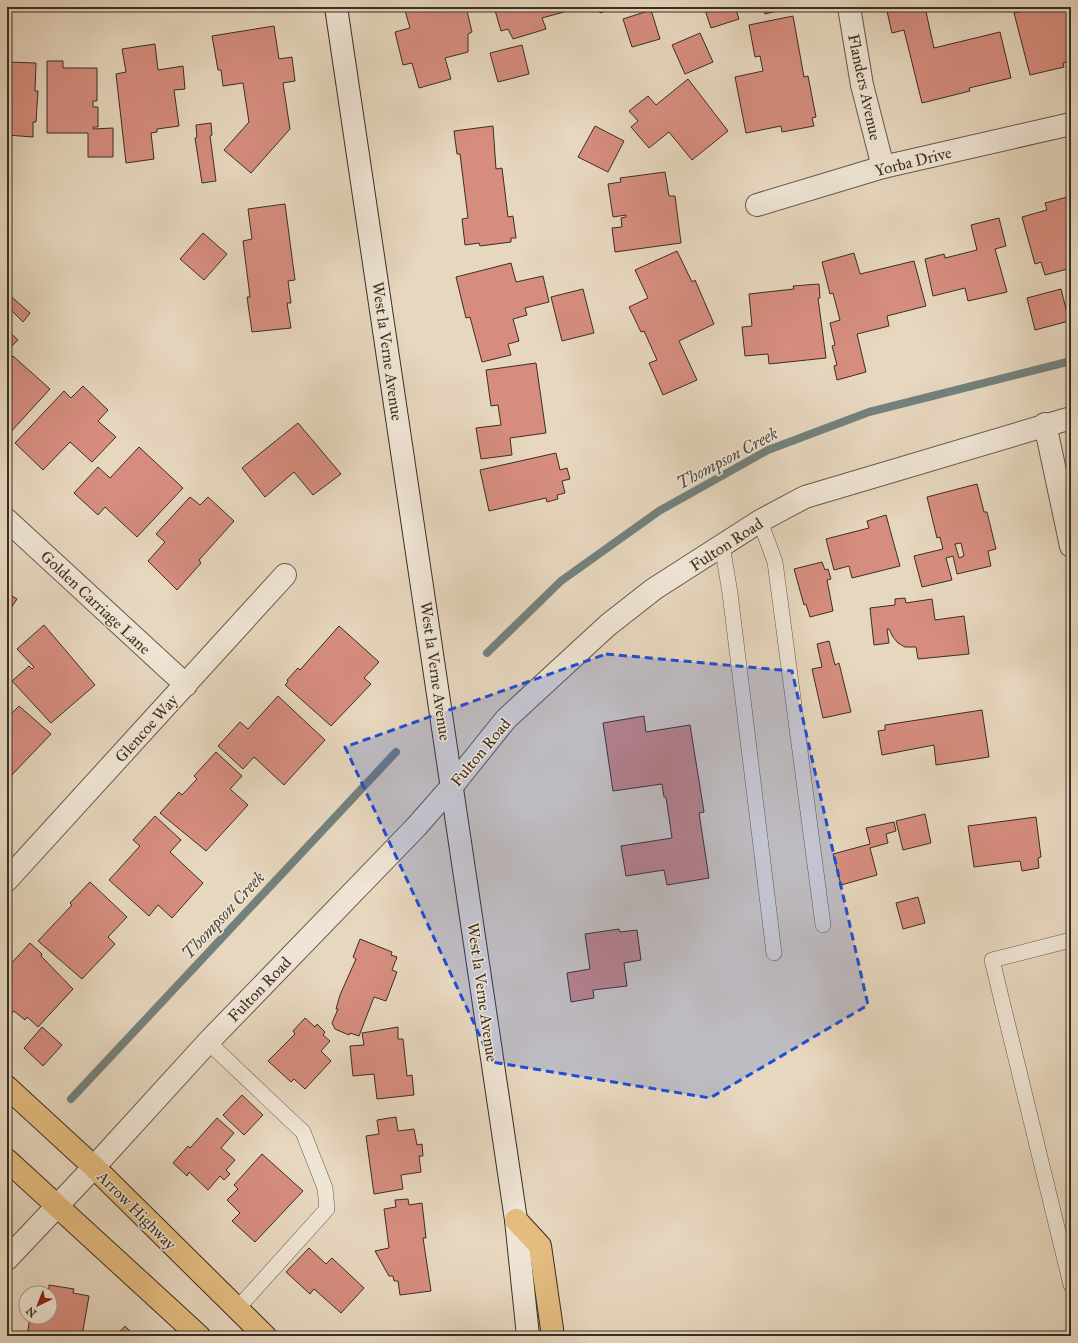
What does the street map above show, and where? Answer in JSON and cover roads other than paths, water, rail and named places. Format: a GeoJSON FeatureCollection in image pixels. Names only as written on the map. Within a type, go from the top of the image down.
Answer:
{"type":"FeatureCollection","features":[{"type":"Feature","properties":{"kind":"main road","name":"Arrow Highway"},"geometry":{"type":"LineString","coordinates":[[7,1087],[94,1167],[265,1336]]}},
{"type":"Feature","properties":{"kind":"main road"},"geometry":{"type":"LineString","coordinates":[[7,1160],[199,1336]]}},
{"type":"Feature","properties":{"kind":"main road"},"geometry":{"type":"LineString","coordinates":[[516,1220],[540,1246],[553,1336]]}},
{"type":"Feature","properties":{"kind":"street","name":"West la Verne Avenue"},"geometry":{"type":"LineString","coordinates":[[336,7],[453,785],[516,1220],[528,1336]]}},
{"type":"Feature","properties":{"kind":"street","name":"Flanders Avenue"},"geometry":{"type":"LineString","coordinates":[[849,7],[862,86],[883,167]]}},
{"type":"Feature","properties":{"kind":"street","name":"Yorba Drive"},"geometry":{"type":"LineString","coordinates":[[757,205],[883,167],[1071,124]]}},
{"type":"Feature","properties":{"kind":"street","name":"Fulton Road"},"geometry":{"type":"LineString","coordinates":[[7,1259],[94,1167],[208,1042],[416,827],[453,785],[506,719],[608,625],[654,589],[760,521],[805,497],[1045,424],[1071,418]]}},
{"type":"Feature","properties":{"kind":"street"},"geometry":{"type":"LineString","coordinates":[[1045,424],[1071,546]]}},
{"type":"Feature","properties":{"kind":"street","name":"Golden Carriage Lane"},"geometry":{"type":"LineString","coordinates":[[7,520],[186,685]]}},
{"type":"Feature","properties":{"kind":"street","name":"Glencoe Way"},"geometry":{"type":"LineString","coordinates":[[7,880],[285,575]]}},
{"type":"Feature","properties":{"kind":"lane"},"geometry":{"type":"LineString","coordinates":[[760,521],[775,562],[823,925]]}},
{"type":"Feature","properties":{"kind":"lane"},"geometry":{"type":"LineString","coordinates":[[722,546],[730,592],[774,953]]}},
{"type":"Feature","properties":{"kind":"lane"},"geometry":{"type":"LineString","coordinates":[[1071,940],[992,960],[1071,1285]]}},
{"type":"Feature","properties":{"kind":"lane"},"geometry":{"type":"LineString","coordinates":[[208,1042],[303,1132],[325,1188],[327,1209],[237,1309]]}},
{"type":"Feature","properties":{"kind":"waterway","name":"Thompson Creek"},"geometry":{"type":"LineString","coordinates":[[487,653],[561,581],[659,511],[768,450],[869,412],[1071,361]]}},
{"type":"Feature","properties":{"kind":"waterway","name":"Thompson Creek"},"geometry":{"type":"LineString","coordinates":[[71,1099],[396,752]]}}]}
